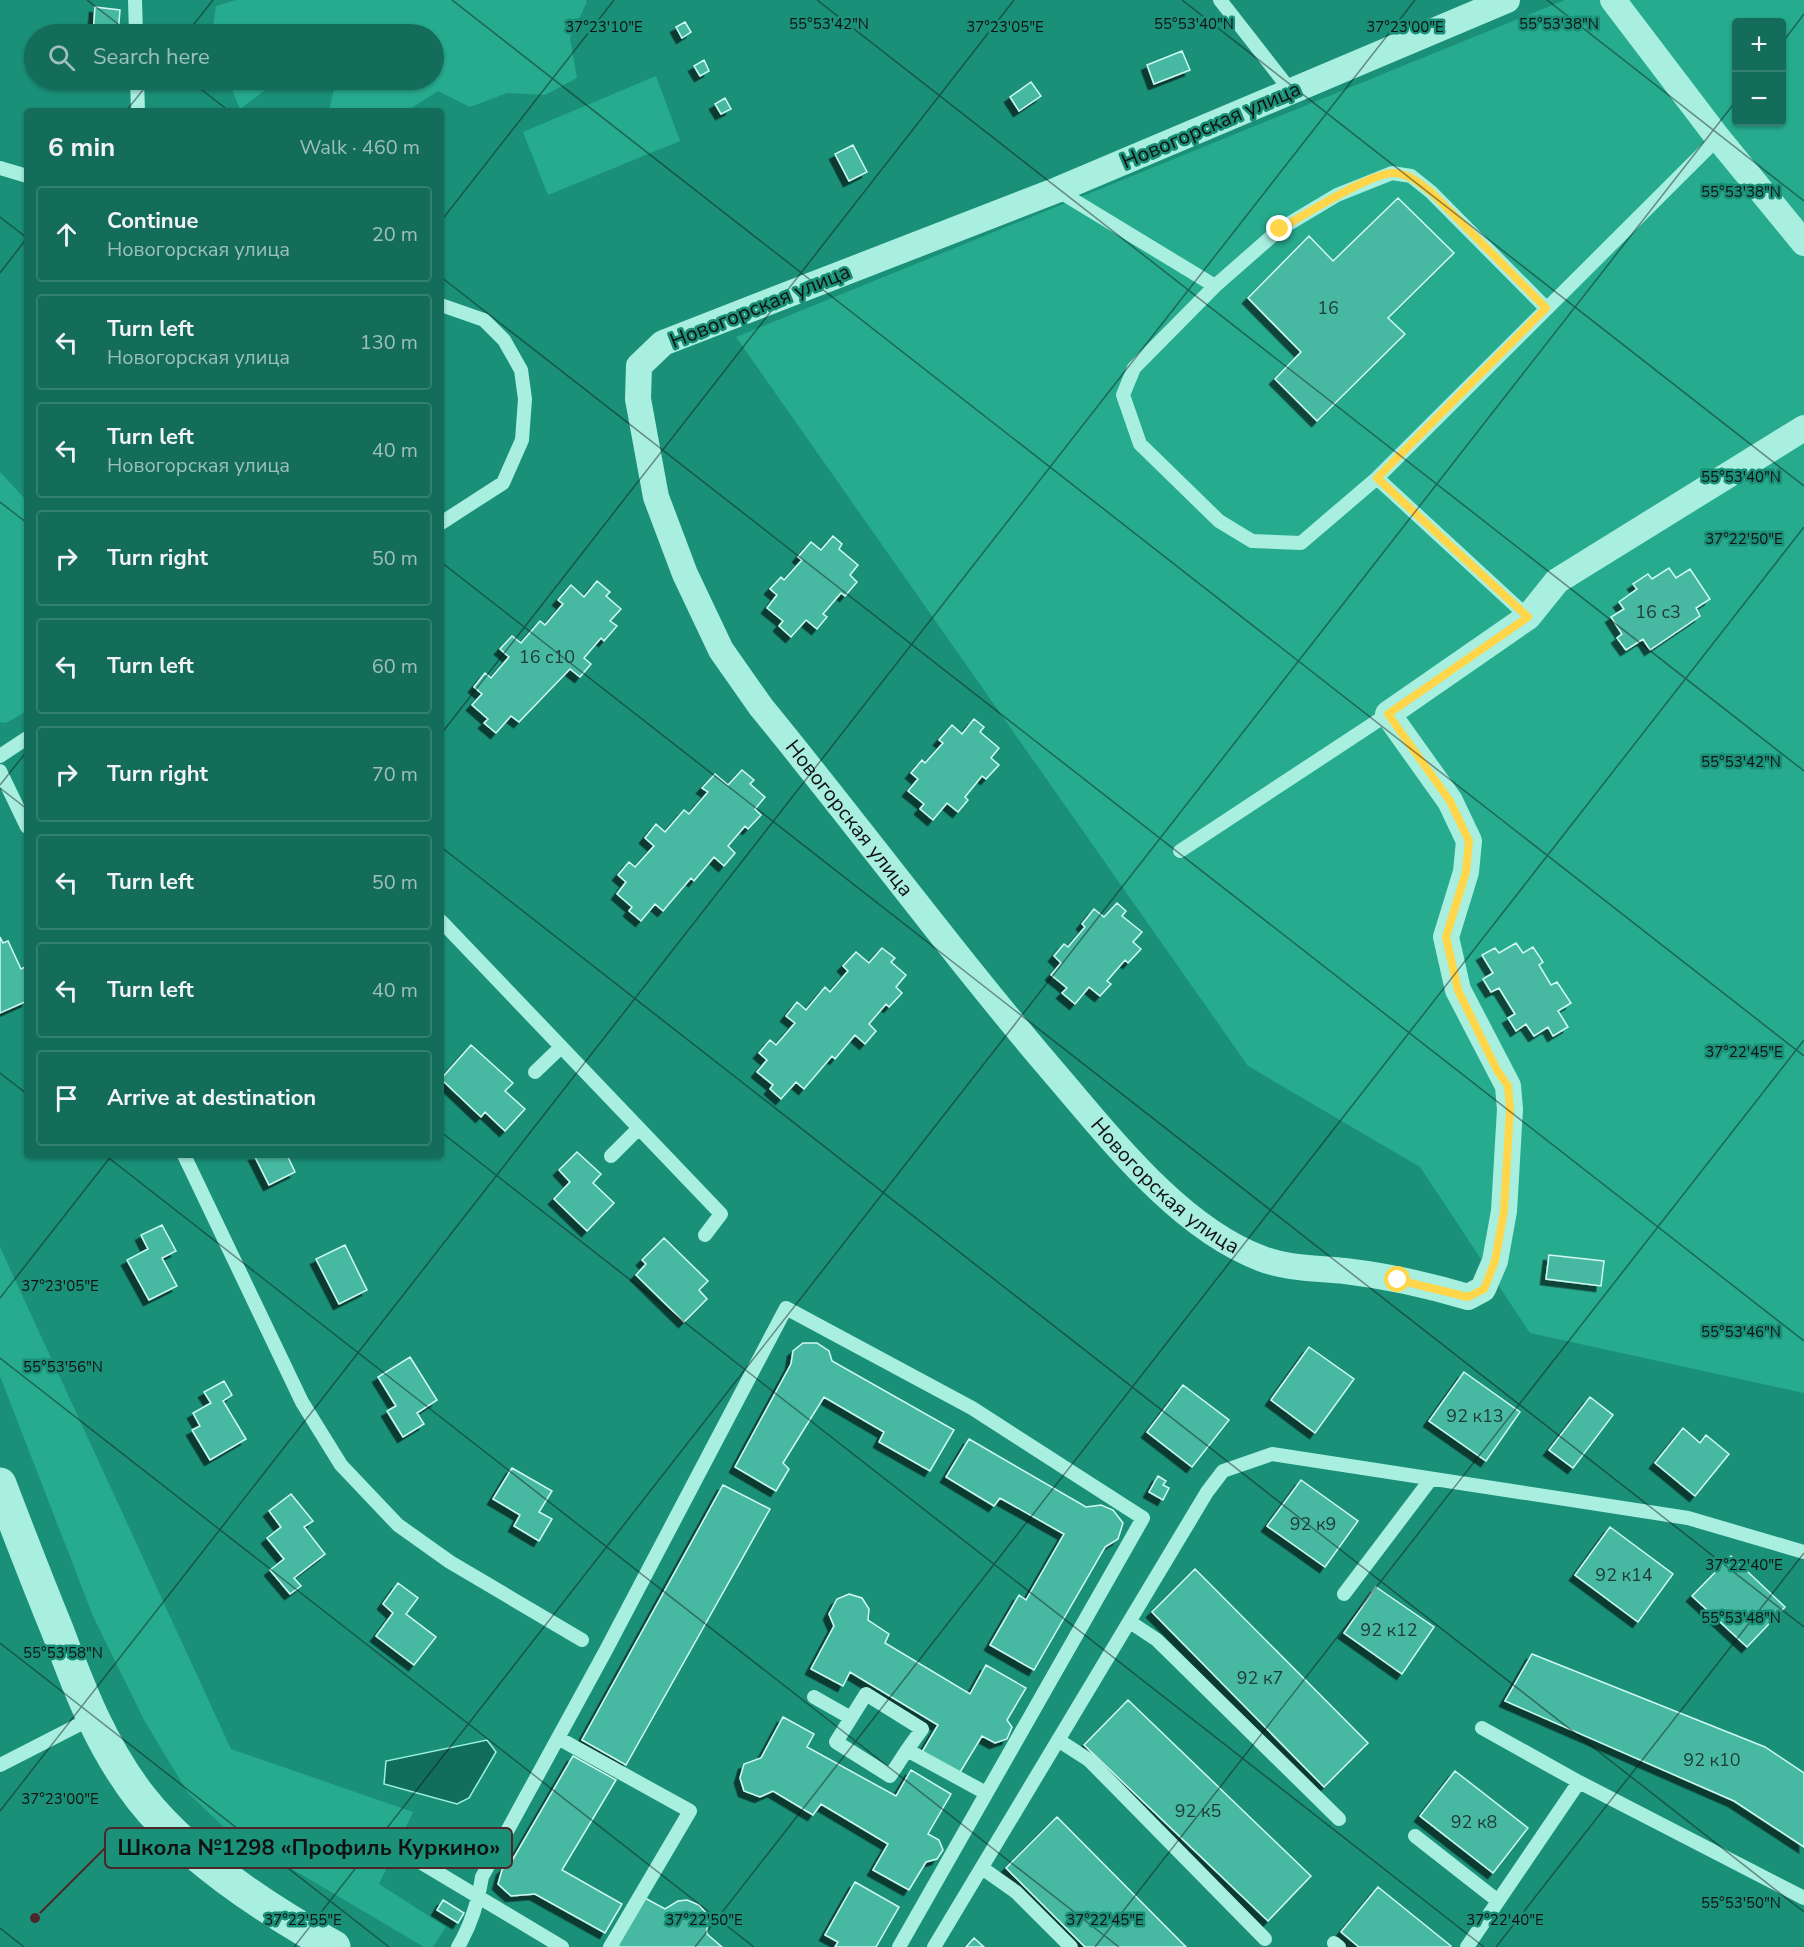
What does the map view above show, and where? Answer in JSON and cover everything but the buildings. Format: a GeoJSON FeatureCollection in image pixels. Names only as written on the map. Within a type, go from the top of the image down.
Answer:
{"type":"FeatureCollection","features":[{"type":"Feature","properties":{"kind":"street","name":"Новогорская улица"},"geometry":{"type":"LineString","coordinates":[[1388,714],[1450,801],[1469,841],[1466,872],[1446,937],[1458,990],[1497,1070],[1508,1086],[1509,1121],[1504,1211],[1495,1261],[1484,1289],[1468,1297],[1398,1280],[1346,1271],[1303,1269],[1260,1258],[1219,1237],[1179,1207],[1110,1138],[1025,1039],[761,707],[721,650],[685,574],[656,497],[638,399],[639,366],[663,343],[1057,190],[1507,0]]}},
{"type":"Feature","properties":{"kind":"street"},"geometry":{"type":"LineString","coordinates":[[1613,0],[1718,138],[1804,243]]}},
{"type":"Feature","properties":{"kind":"street"},"geometry":{"type":"LineString","coordinates":[[1388,714],[1528,617],[1557,581],[1804,428]]}},
{"type":"Feature","properties":{"kind":"street"},"geometry":{"type":"LineString","coordinates":[[0,1484],[92,1718],[108,1749],[134,1788],[165,1824],[259,1902],[334,1947]]}},
{"type":"Feature","properties":{"kind":"lane"},"geometry":{"type":"LineString","coordinates":[[135,0],[136,24]]}},
{"type":"Feature","properties":{"kind":"lane"},"geometry":{"type":"LineString","coordinates":[[1220,0],[1291,91]]}},
{"type":"Feature","properties":{"kind":"lane"},"geometry":{"type":"LineString","coordinates":[[137,90],[138,108]]}},
{"type":"Feature","properties":{"kind":"lane"},"geometry":{"type":"LineString","coordinates":[[1546,308],[1431,192],[1411,176],[1392,172],[1337,195],[1280,229],[1215,286],[1134,368],[1123,395],[1140,444],[1219,521],[1252,541],[1301,543],[1377,478],[1718,138]]}},
{"type":"Feature","properties":{"kind":"lane"},"geometry":{"type":"LineString","coordinates":[[0,168],[24,175]]}},
{"type":"Feature","properties":{"kind":"lane"},"geometry":{"type":"LineString","coordinates":[[1057,190],[1215,286]]}},
{"type":"Feature","properties":{"kind":"lane"},"geometry":{"type":"LineString","coordinates":[[444,306],[484,320],[504,340],[521,370],[525,399],[522,440],[503,483],[444,521]]}},
{"type":"Feature","properties":{"kind":"lane"},"geometry":{"type":"LineString","coordinates":[[1377,478],[1528,617]]}},
{"type":"Feature","properties":{"kind":"lane"},"geometry":{"type":"LineString","coordinates":[[1180,851],[1388,714]]}},
{"type":"Feature","properties":{"kind":"lane"},"geometry":{"type":"LineString","coordinates":[[0,756],[24,740]]}},
{"type":"Feature","properties":{"kind":"lane"},"geometry":{"type":"LineString","coordinates":[[0,771],[22,804]]}},
{"type":"Feature","properties":{"kind":"lane"},"geometry":{"type":"LineString","coordinates":[[444,924],[721,1214],[705,1235]]}},
{"type":"Feature","properties":{"kind":"lane"},"geometry":{"type":"LineString","coordinates":[[535,1072],[561,1047]]}},
{"type":"Feature","properties":{"kind":"lane"},"geometry":{"type":"LineString","coordinates":[[611,1156],[639,1128]]}},
{"type":"Feature","properties":{"kind":"lane"},"geometry":{"type":"LineString","coordinates":[[185,1158],[302,1402],[341,1465],[399,1525],[432,1550],[582,1640]]}},
{"type":"Feature","properties":{"kind":"lane"},"geometry":{"type":"LineString","coordinates":[[458,1947],[467,1932],[479,1899],[482,1877],[786,1308],[972,1408],[1143,1518],[899,1947]]}},
{"type":"Feature","properties":{"kind":"lane"},"geometry":{"type":"LineString","coordinates":[[934,1947],[1207,1492],[1223,1471],[1272,1454],[1688,1518],[1804,1552]]}},
{"type":"Feature","properties":{"kind":"lane"},"geometry":{"type":"LineString","coordinates":[[1344,1594],[1431,1479]]}},
{"type":"Feature","properties":{"kind":"lane"},"geometry":{"type":"LineString","coordinates":[[1130,1622],[1157,1640],[1339,1819]]}},
{"type":"Feature","properties":{"kind":"lane"},"geometry":{"type":"LineString","coordinates":[[867,1694],[922,1730],[907,1749],[890,1776],[836,1742],[867,1694]]}},
{"type":"Feature","properties":{"kind":"lane"},"geometry":{"type":"LineString","coordinates":[[814,1697],[851,1718]]}},
{"type":"Feature","properties":{"kind":"lane"},"geometry":{"type":"LineString","coordinates":[[0,1765],[92,1718]]}},
{"type":"Feature","properties":{"kind":"lane"},"geometry":{"type":"LineString","coordinates":[[1482,1728],[1579,1782],[1804,1898]]}},
{"type":"Feature","properties":{"kind":"lane"},"geometry":{"type":"LineString","coordinates":[[558,1738],[690,1811],[610,1947]]}},
{"type":"Feature","properties":{"kind":"lane"},"geometry":{"type":"LineString","coordinates":[[1058,1740],[1089,1760],[1264,1939]]}},
{"type":"Feature","properties":{"kind":"lane"},"geometry":{"type":"LineString","coordinates":[[907,1749],[986,1794]]}},
{"type":"Feature","properties":{"kind":"lane"},"geometry":{"type":"LineString","coordinates":[[1467,1947],[1579,1782]]}},
{"type":"Feature","properties":{"kind":"lane"},"geometry":{"type":"LineString","coordinates":[[1414,1836],[1498,1901]]}},
{"type":"Feature","properties":{"kind":"lane"},"geometry":{"type":"LineString","coordinates":[[415,1859],[562,1947]]}},
{"type":"Feature","properties":{"kind":"lane"},"geometry":{"type":"LineString","coordinates":[[982,1868],[1016,1892],[1071,1947]]}},
{"type":"Feature","properties":{"kind":"green space"},"geometry":{"type":"Polygon","coordinates":[[[236,0],[586,0],[587,2],[570,38],[577,78],[545,95],[507,93],[470,107],[438,91],[412,108],[330,108],[334,90],[444,90],[444,24],[213,24],[216,6],[236,0]]]}},
{"type":"Feature","properties":{"kind":"green space"},"geometry":{"type":"Polygon","coordinates":[[[1565,0],[1804,0],[1804,1393],[1530,1333],[1420,1167],[1248,1066],[736,337],[1565,0]]]}},
{"type":"Feature","properties":{"kind":"green space"},"geometry":{"type":"Polygon","coordinates":[[[656,76],[680,141],[548,195],[523,132],[656,76]]]}},
{"type":"Feature","properties":{"kind":"green space"},"geometry":{"type":"Polygon","coordinates":[[[232,90],[266,90],[241,108],[232,90]]]}},
{"type":"Feature","properties":{"kind":"green space"},"geometry":{"type":"Polygon","coordinates":[[[0,472],[24,498],[24,713],[6,723],[0,722],[0,472]]]}},
{"type":"Feature","properties":{"kind":"green space"},"geometry":{"type":"Polygon","coordinates":[[[0,1247],[231,1749],[413,1812],[379,1884],[446,1927],[433,1947],[424,1947],[228,1831],[188,1793],[144,1720],[93,1616],[0,1376],[0,1247]]]}},
{"type":"Feature","properties":{"kind":"water"},"geometry":{"type":"Polygon","coordinates":[[[487,1740],[496,1752],[469,1798],[457,1804],[384,1784],[386,1761],[487,1740]]]}},
{"type":"Feature","properties":{"kind":"place","name":"Школа №1298 «Профиль Куркино»"},"geometry":{"type":"Point","coordinates":[35,1918]}},
{"type":"Feature","properties":{"kind":"route"},"geometry":{"type":"LineString","coordinates":[[1280,229],[1337,195],[1392,172],[1411,176],[1431,192],[1546,308],[1377,478],[1528,617],[1388,714],[1450,801],[1469,841],[1466,872],[1446,937],[1458,990],[1497,1070],[1508,1086],[1510,1109],[1504,1211],[1495,1261],[1484,1289],[1468,1297],[1398,1280]]}}]}
